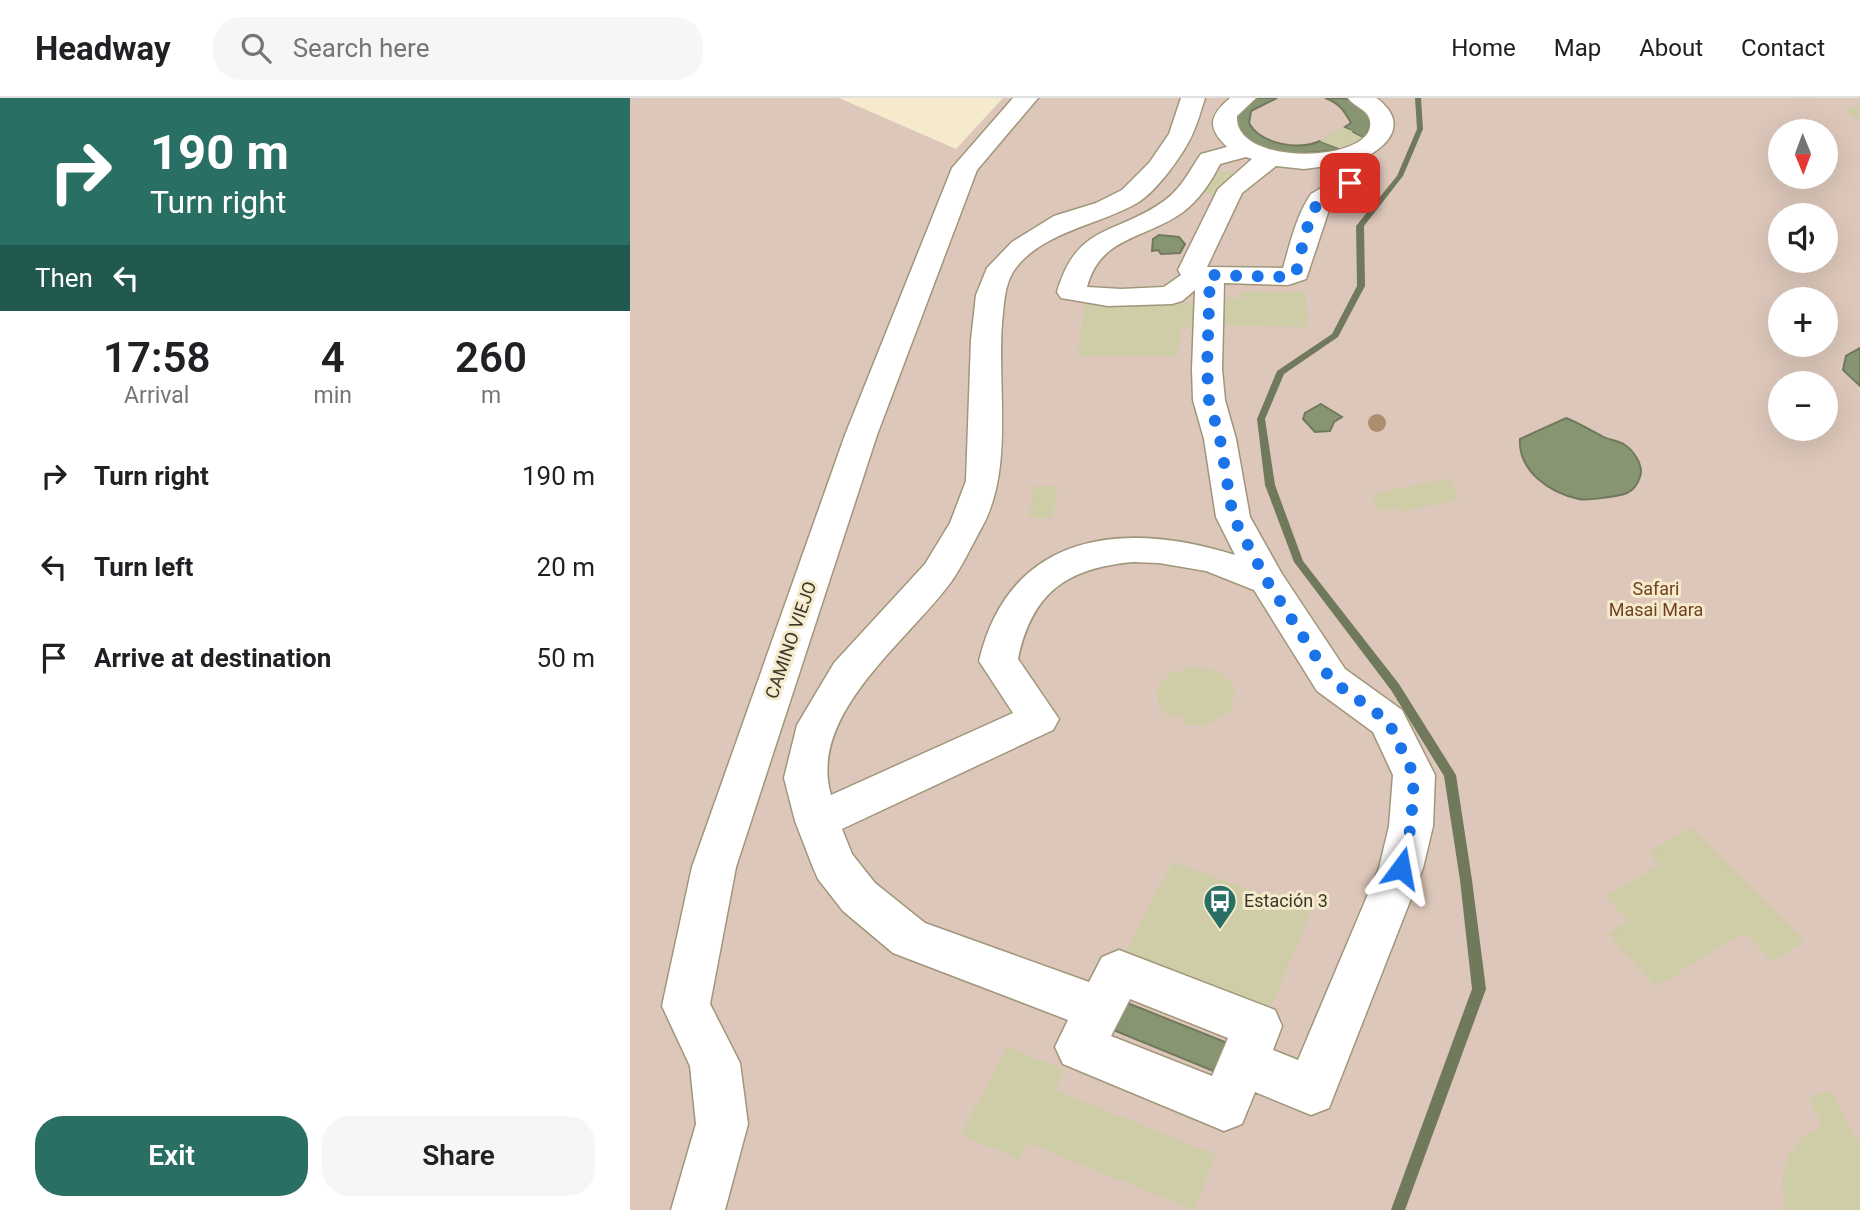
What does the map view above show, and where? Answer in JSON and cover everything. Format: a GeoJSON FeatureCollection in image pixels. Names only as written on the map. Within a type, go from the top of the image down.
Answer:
{"type":"FeatureCollection","features":[{"type":"Feature","properties":{"kind":"street","name":"CAMINO VIEJO"},"geometry":{"type":"LineString","coordinates":[[698,1210],[722,1124],[715,1063],[686,1006],[714,867],[861,435],[965,167],[1026,98]]}},
{"type":"Feature","properties":{"kind":"street"},"geometry":{"type":"LineString","coordinates":[[1100,1009],[909,938],[859,897],[834,864],[817,821],[805,778],[817,725],[848,674],[938,573],[967,523],[983,481],[986,340],[990,295],[1001,268],[1022,248],[1063,222],[1105,209],[1131,196],[1158,168],[1181,134],[1193,98]]}},
{"type":"Feature","properties":{"kind":"street"},"geometry":{"type":"LineString","coordinates":[[1244,98],[1231,108],[1224,121],[1230,137],[1260,153]]}},
{"type":"Feature","properties":{"kind":"street"},"geometry":{"type":"LineString","coordinates":[[1204,275],[1180,284],[1172,295],[1113,298],[1070,292],[1074,273],[1094,246],[1174,206],[1203,173],[1210,159],[1260,153],[1305,161],[1343,156],[1370,145],[1380,136],[1384,124],[1380,113],[1360,98]]}},
{"type":"Feature","properties":{"kind":"street"},"geometry":{"type":"LineString","coordinates":[[1260,153],[1231,189],[1192,270],[1204,275],[1287,277],[1296,273],[1306,234],[1320,200],[1366,173],[1362,163],[1343,156]]}},
{"type":"Feature","properties":{"kind":"street"},"geometry":{"type":"LineString","coordinates":[[1204,275],[1209,400],[1220,439],[1233,517],[1267,581],[1331,680],[1388,721],[1414,775],[1411,826],[1401,868],[1311,1090],[1243,1062]]}},
{"type":"Feature","properties":{"kind":"street"},"geometry":{"type":"LineString","coordinates":[[817,821],[1039,719],[998,661],[1006,628],[1022,598],[1043,577],[1102,552],[1140,548],[1206,558],[1267,581]]}},
{"type":"Feature","properties":{"kind":"street"},"geometry":{"type":"LineString","coordinates":[[1119,972],[1258,1026],[1243,1062],[1224,1106],[1080,1047],[1119,972]]}},
{"type":"Feature","properties":{"kind":"green space","name":"Safari Masai Mara"},"geometry":{"type":"Polygon","coordinates":[[[630,98],[839,98],[956,149],[1003,98],[1860,98],[1860,1210],[630,1210],[630,98]]]}},
{"type":"Feature","properties":{"kind":"shaded area"},"geometry":{"type":"Polygon","coordinates":[[[1256,98],[1277,98],[1251,111],[1249,123],[1262,136],[1281,144],[1302,145],[1320,141],[1341,149],[1288,153],[1260,148],[1249,142],[1239,132],[1234,118],[1256,98]]]}},
{"type":"Feature","properties":{"kind":"shaded area"},"geometry":{"type":"Polygon","coordinates":[[[1325,98],[1348,99],[1360,105],[1369,120],[1363,138],[1345,127],[1351,123],[1346,114],[1338,105],[1325,98]]]}},
{"type":"Feature","properties":{"kind":"shaded area"},"geometry":{"type":"Polygon","coordinates":[[[1159,235],[1179,237],[1185,244],[1180,253],[1161,254],[1158,250],[1152,251],[1153,239],[1159,235]]]}},
{"type":"Feature","properties":{"kind":"shaded area"},"geometry":{"type":"Polygon","coordinates":[[[1860,348],[1860,386],[1843,370],[1846,356],[1860,348]]]}},
{"type":"Feature","properties":{"kind":"shaded area"},"geometry":{"type":"Polygon","coordinates":[[[1321,404],[1342,417],[1334,422],[1330,431],[1315,432],[1303,419],[1305,413],[1321,404]]]}},
{"type":"Feature","properties":{"kind":"shaded area"},"geometry":{"type":"Polygon","coordinates":[[[1566,418],[1603,437],[1622,443],[1632,451],[1641,473],[1632,490],[1611,497],[1579,499],[1557,492],[1538,479],[1524,461],[1520,439],[1566,418]]]}},
{"type":"Feature","properties":{"kind":"shaded area"},"geometry":{"type":"Polygon","coordinates":[[[1115,998],[1235,1046],[1223,1075],[1101,1025],[1115,998]]]}},
{"type":"Feature","properties":{"kind":"building"},"geometry":{"type":"Polygon","coordinates":[[[1845,107],[1860,107],[1860,118],[1854,118],[1845,107]]]}},
{"type":"Feature","properties":{"kind":"building"},"geometry":{"type":"Polygon","coordinates":[[[1341,127],[1363,138],[1341,149],[1320,141],[1341,127]]]}},
{"type":"Feature","properties":{"kind":"building"},"geometry":{"type":"Polygon","coordinates":[[[1213,171],[1245,173],[1238,181],[1224,181],[1215,196],[1199,192],[1213,171]]]}},
{"type":"Feature","properties":{"kind":"building"},"geometry":{"type":"Polygon","coordinates":[[[1241,291],[1306,292],[1307,327],[1221,326],[1222,298],[1241,298],[1241,291]]]}},
{"type":"Feature","properties":{"kind":"building"},"geometry":{"type":"Polygon","coordinates":[[[1085,303],[1198,303],[1197,327],[1180,327],[1178,356],[1077,356],[1085,303]]]}},
{"type":"Feature","properties":{"kind":"building"},"geometry":{"type":"Polygon","coordinates":[[[1447,478],[1460,499],[1401,512],[1398,508],[1380,511],[1371,495],[1447,478]]]}},
{"type":"Feature","properties":{"kind":"building"},"geometry":{"type":"Polygon","coordinates":[[[1034,486],[1058,486],[1053,518],[1028,518],[1034,486]]]}},
{"type":"Feature","properties":{"kind":"building"},"geometry":{"type":"Polygon","coordinates":[[[1193,666],[1221,672],[1233,685],[1235,693],[1230,711],[1207,725],[1184,725],[1186,719],[1173,713],[1168,718],[1158,703],[1157,692],[1161,683],[1170,674],[1193,666]]]}},
{"type":"Feature","properties":{"kind":"building"},"geometry":{"type":"Polygon","coordinates":[[[1691,827],[1804,941],[1772,962],[1744,932],[1656,987],[1608,933],[1628,921],[1606,896],[1659,865],[1648,853],[1691,827]]]}},
{"type":"Feature","properties":{"kind":"building","name":"Estación 3"},"geometry":{"type":"Polygon","coordinates":[[[1173,862],[1311,912],[1271,1007],[1126,951],[1173,862]]]}},
{"type":"Feature","properties":{"kind":"building"},"geometry":{"type":"Polygon","coordinates":[[[1008,1047],[1065,1070],[1055,1090],[1216,1155],[1194,1210],[1027,1143],[1019,1160],[960,1134],[1008,1047]]]}},
{"type":"Feature","properties":{"kind":"building"},"geometry":{"type":"Polygon","coordinates":[[[1831,1091],[1860,1145],[1860,1210],[1784,1210],[1782,1177],[1788,1156],[1803,1137],[1822,1125],[1808,1097],[1831,1091]]]}},
{"type":"Feature","properties":{"kind":"waterway"},"geometry":{"type":"LineString","coordinates":[[1398,1210],[1479,989],[1450,775],[1395,687],[1299,562],[1270,485],[1261,419],[1280,373],[1335,335],[1361,286],[1360,226],[1400,176],[1420,129],[1418,98]]}},
{"type":"Feature","properties":{"kind":"place","name":"Estación 3"},"geometry":{"type":"Point","coordinates":[1220,931]}},
{"type":"Feature","properties":{"kind":"route"},"geometry":{"type":"LineString","coordinates":[[1350,183],[1332,190],[1320,200],[1306,234],[1296,273],[1287,277],[1210,275],[1207,369],[1209,400],[1220,439],[1233,517],[1267,581],[1331,680],[1388,721],[1414,775],[1411,826],[1401,868]]}}]}
